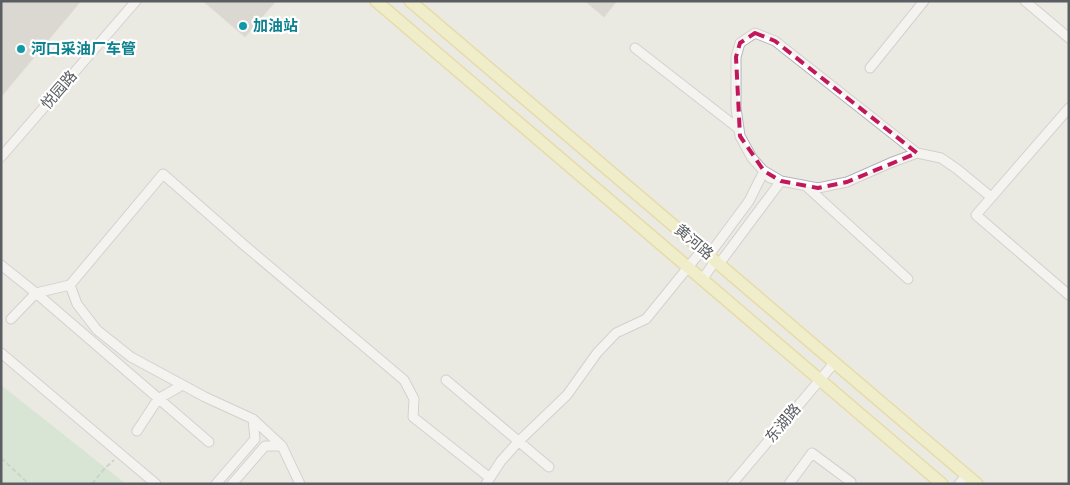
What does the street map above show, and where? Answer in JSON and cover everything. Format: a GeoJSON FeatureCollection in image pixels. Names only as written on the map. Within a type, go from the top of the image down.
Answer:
{"type":"FeatureCollection","features":[{"type":"Feature","properties":{"kind":"main road","name":"黄河路"},"geometry":{"type":"LineString","coordinates":[[376,1],[942,484]]}},
{"type":"Feature","properties":{"kind":"main road","name":"黄河路"},"geometry":{"type":"LineString","coordinates":[[410,1],[835,362],[963,479],[978,484]]}},
{"type":"Feature","properties":{"kind":"street","name":"悦园路"},"geometry":{"type":"LineString","coordinates":[[1,157],[136,1]]}},
{"type":"Feature","properties":{"kind":"street"},"geometry":{"type":"LineString","coordinates":[[870,68],[924,1]]}},
{"type":"Feature","properties":{"kind":"street"},"geometry":{"type":"LineString","coordinates":[[1025,1],[1069,38]]}},
{"type":"Feature","properties":{"kind":"street"},"geometry":{"type":"LineString","coordinates":[[917,153],[847,182],[818,188],[770,178],[752,158],[740,136],[736,108],[736,57],[740,44],[755,33],[775,41],[917,153],[941,158],[991,197]]}},
{"type":"Feature","properties":{"kind":"street"},"geometry":{"type":"LineString","coordinates":[[635,48],[739,129]]}},
{"type":"Feature","properties":{"kind":"street"},"geometry":{"type":"LineString","coordinates":[[1069,108],[976,215],[1069,295]]}},
{"type":"Feature","properties":{"kind":"street"},"geometry":{"type":"LineString","coordinates":[[702,280],[711,258],[749,201],[764,171]]}},
{"type":"Feature","properties":{"kind":"street"},"geometry":{"type":"LineString","coordinates":[[10,319],[36,293],[70,286],[163,174],[404,380],[414,399],[413,417],[488,481],[501,461],[519,441],[567,395],[597,353],[616,333],[646,319],[688,267],[711,258],[781,181]]}},
{"type":"Feature","properties":{"kind":"street"},"geometry":{"type":"LineString","coordinates":[[806,186],[908,279]]}},
{"type":"Feature","properties":{"kind":"street"},"geometry":{"type":"LineString","coordinates":[[1,265],[209,442]]}},
{"type":"Feature","properties":{"kind":"street"},"geometry":{"type":"LineString","coordinates":[[70,286],[76,304],[97,330],[131,357],[205,397],[253,419],[282,446],[300,484]]}},
{"type":"Feature","properties":{"kind":"street"},"geometry":{"type":"LineString","coordinates":[[1,353],[156,484]]}},
{"type":"Feature","properties":{"kind":"street","name":"东湖路"},"geometry":{"type":"LineString","coordinates":[[732,484],[835,362]]}},
{"type":"Feature","properties":{"kind":"street"},"geometry":{"type":"LineString","coordinates":[[446,380],[549,466]]}},
{"type":"Feature","properties":{"kind":"street"},"geometry":{"type":"LineString","coordinates":[[137,431],[158,399],[179,387]]}},
{"type":"Feature","properties":{"kind":"street"},"geometry":{"type":"LineString","coordinates":[[216,484],[254,439],[253,419]]}},
{"type":"Feature","properties":{"kind":"street"},"geometry":{"type":"LineString","coordinates":[[232,484],[265,446],[282,446]]}},
{"type":"Feature","properties":{"kind":"street"},"geometry":{"type":"LineString","coordinates":[[789,484],[812,453],[851,482],[849,484]]}},
{"type":"Feature","properties":{"kind":"path"},"geometry":{"type":"LineString","coordinates":[[92,484],[119,452]]}},
{"type":"Feature","properties":{"kind":"path"},"geometry":{"type":"LineString","coordinates":[[1,458],[29,484]]}},
{"type":"Feature","properties":{"kind":"highlighted area"},"geometry":{"type":"Polygon","coordinates":[[[755,33],[775,41],[917,153],[847,182],[818,188],[781,181],[764,171],[740,136],[736,57],[740,43],[755,33]]]}},
{"type":"Feature","properties":{"kind":"green space"},"geometry":{"type":"Polygon","coordinates":[[[1,385],[126,484],[1,484],[1,385]]]}},
{"type":"Feature","properties":{"kind":"building","name":"河口采油厂车管"},"geometry":{"type":"Polygon","coordinates":[[[1,1],[81,1],[1,97],[1,1]]]}},
{"type":"Feature","properties":{"kind":"building","name":"加油站"},"geometry":{"type":"Polygon","coordinates":[[[203,1],[276,1],[245,37],[203,1]]]}},
{"type":"Feature","properties":{"kind":"building"},"geometry":{"type":"Polygon","coordinates":[[[585,1],[617,1],[604,17],[585,1]]]}},
{"type":"Feature","properties":{"kind":"place","name":"加油站"},"geometry":{"type":"Point","coordinates":[243,26]}},
{"type":"Feature","properties":{"kind":"place","name":"河口采油厂车管"},"geometry":{"type":"Point","coordinates":[21,49]}}]}
